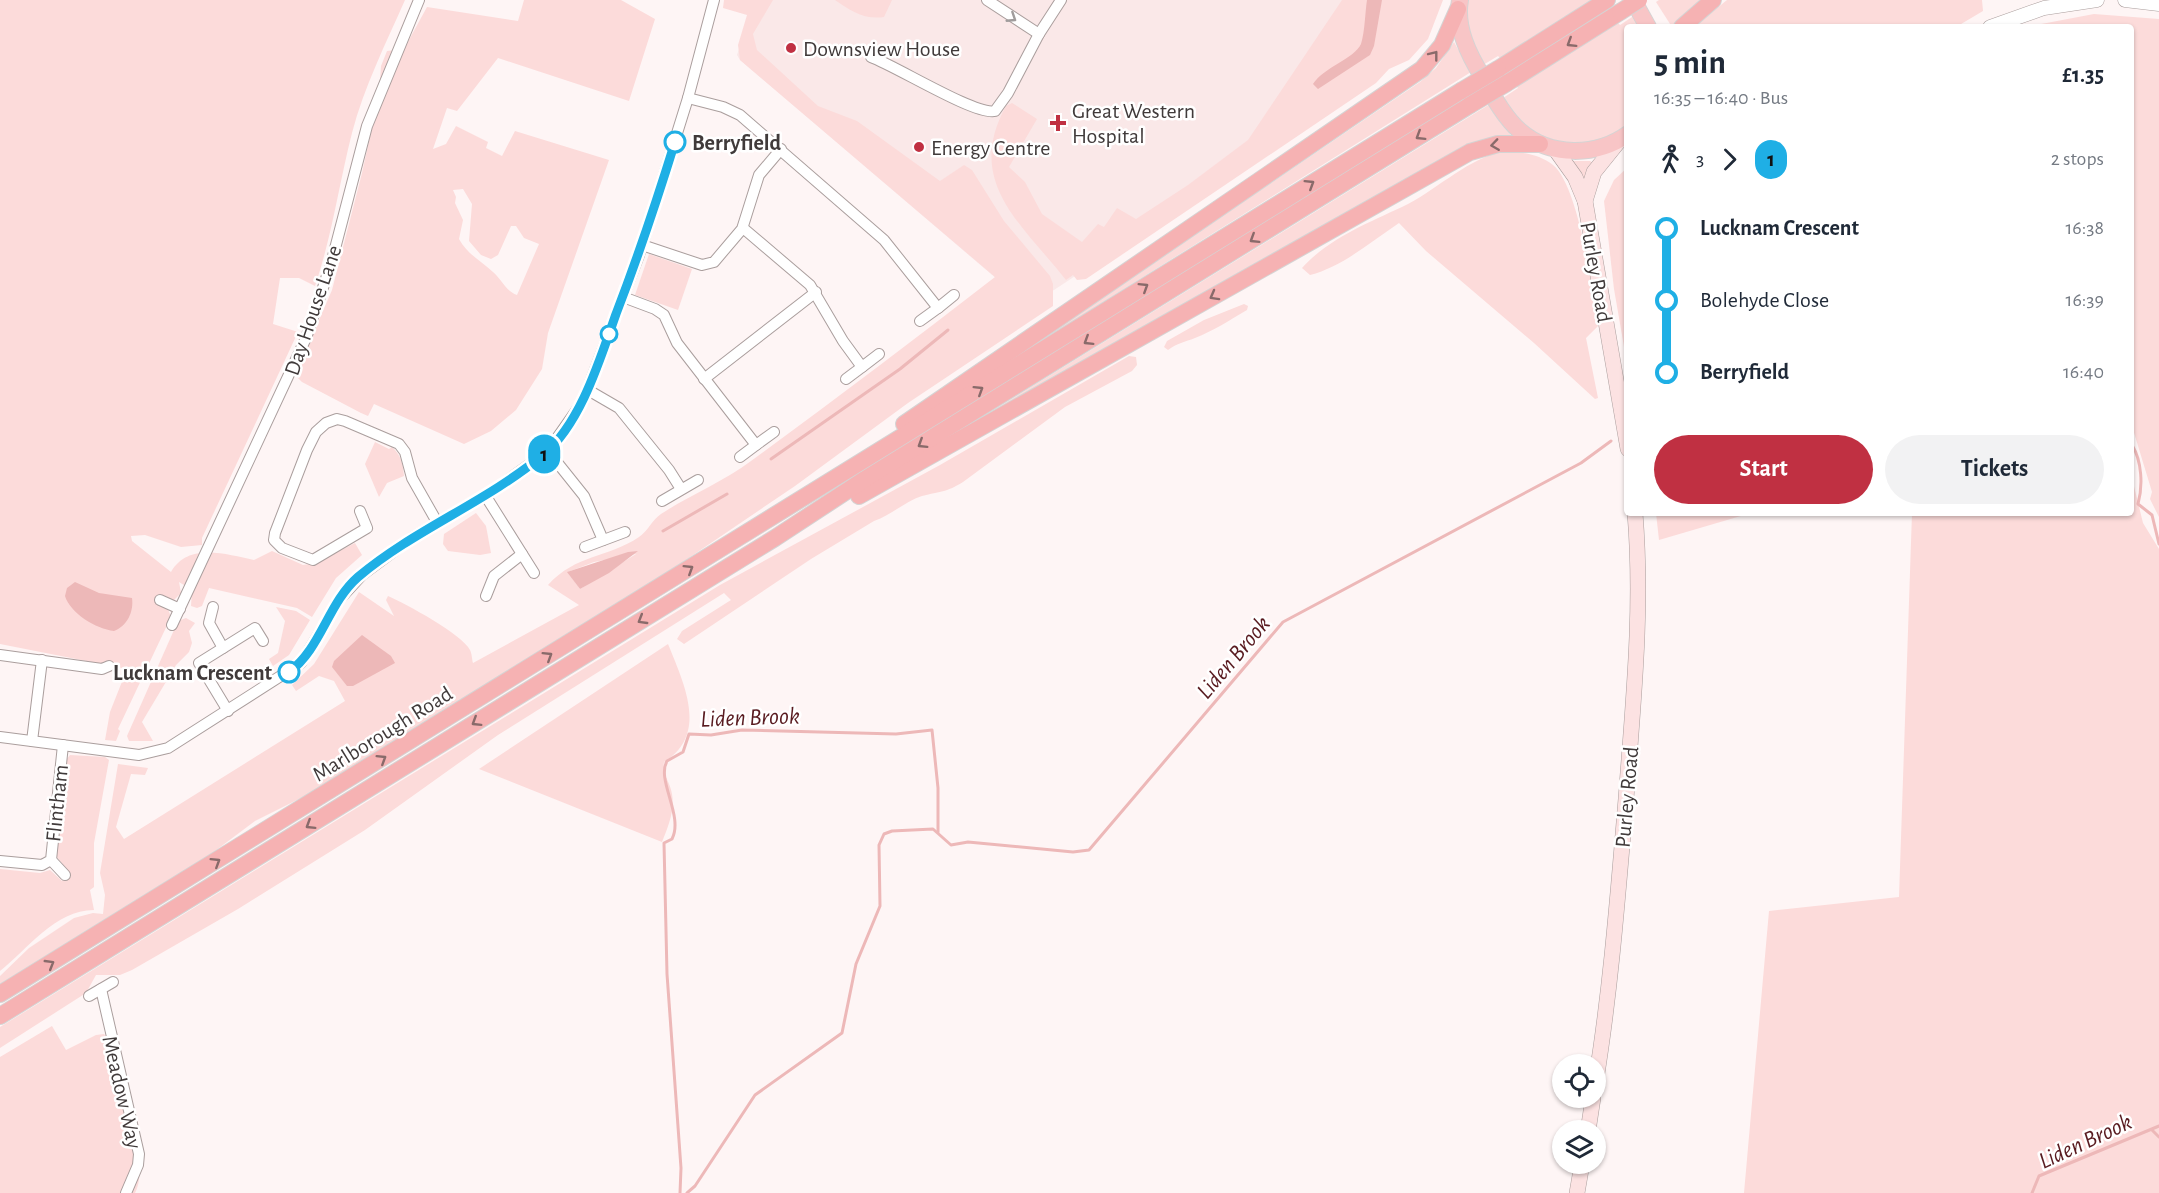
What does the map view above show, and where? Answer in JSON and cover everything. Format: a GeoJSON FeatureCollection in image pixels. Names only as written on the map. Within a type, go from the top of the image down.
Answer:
{"type":"FeatureCollection","features":[{"type":"Feature","properties":{"kind":"highway"},"geometry":{"type":"LineString","coordinates":[[1503,76],[1607,0]]}},
{"type":"Feature","properties":{"kind":"highway"},"geometry":{"type":"LineString","coordinates":[[786,509],[1465,98],[1639,0]]}},
{"type":"Feature","properties":{"kind":"highway"},"geometry":{"type":"LineString","coordinates":[[1685,24],[1713,0]]}},
{"type":"Feature","properties":{"kind":"highway"},"geometry":{"type":"LineString","coordinates":[[786,509],[1078,302],[1422,69],[1442,45],[1459,4]]}},
{"type":"Feature","properties":{"kind":"highway"},"geometry":{"type":"LineString","coordinates":[[776,538],[1465,98]]}},
{"type":"Feature","properties":{"kind":"highway"},"geometry":{"type":"LineString","coordinates":[[776,538],[843,505],[1463,156],[1492,145],[1548,146]]}},
{"type":"Feature","properties":{"kind":"highway","name":"Marlborough Road"},"geometry":{"type":"LineString","coordinates":[[0,994],[786,509]]}},
{"type":"Feature","properties":{"kind":"highway","name":"Marlborough Road"},"geometry":{"type":"LineString","coordinates":[[0,1016],[776,538]]}},
{"type":"Feature","properties":{"kind":"main road"},"geometry":{"type":"LineString","coordinates":[[1459,4],[1462,36],[1469,54],[1514,126],[1548,146],[1584,151],[1604,147],[1624,137]]}},
{"type":"Feature","properties":{"kind":"main road"},"geometry":{"type":"LineString","coordinates":[[1626,6],[1645,24]]}},
{"type":"Feature","properties":{"kind":"main road","name":"Purley Road"},"geometry":{"type":"LineString","coordinates":[[1586,201],[1594,172],[1624,137]]}},
{"type":"Feature","properties":{"kind":"main road","name":"Purley Road"},"geometry":{"type":"LineString","coordinates":[[1548,146],[1572,172],[1586,201],[1624,425]]}},
{"type":"Feature","properties":{"kind":"main road","name":"Purley Road"},"geometry":{"type":"LineString","coordinates":[[1599,1054],[1615,926],[1634,696],[1639,589],[1635,516]]}},
{"type":"Feature","properties":{"kind":"main road"},"geometry":{"type":"LineString","coordinates":[[1577,1193],[1580,1174]]}},
{"type":"Feature","properties":{"kind":"street","name":"Day House Lane"},"geometry":{"type":"LineString","coordinates":[[172,626],[282,394],[310,328],[331,264],[367,126],[419,0]]}},
{"type":"Feature","properties":{"kind":"street"},"geometry":{"type":"LineString","coordinates":[[0,737],[149,755],[168,748],[301,663],[354,581],[437,522],[485,495],[548,451],[588,390],[642,245],[688,98],[714,0]]}},
{"type":"Feature","properties":{"kind":"street"},"geometry":{"type":"LineString","coordinates":[[987,0],[1039,34]]}},
{"type":"Feature","properties":{"kind":"street"},"geometry":{"type":"LineString","coordinates":[[871,57],[901,69],[973,107],[991,112],[1002,104],[1030,56],[1039,34],[1061,0]]}},
{"type":"Feature","properties":{"kind":"street"},"geometry":{"type":"LineString","coordinates":[[1999,24],[2044,8],[2097,0]]}},
{"type":"Feature","properties":{"kind":"street"},"geometry":{"type":"LineString","coordinates":[[2124,0],[2159,4]]}},
{"type":"Feature","properties":{"kind":"street"},"geometry":{"type":"LineString","coordinates":[[688,98],[733,111],[781,149],[884,240],[938,308]]}},
{"type":"Feature","properties":{"kind":"street"},"geometry":{"type":"LineString","coordinates":[[642,245],[708,265],[717,260],[743,228],[759,175],[781,149]]}},
{"type":"Feature","properties":{"kind":"street"},"geometry":{"type":"LineString","coordinates":[[743,228],[816,292],[819,304],[835,324],[843,341],[862,367]]}},
{"type":"Feature","properties":{"kind":"street"},"geometry":{"type":"LineString","coordinates":[[704,378],[816,292]]}},
{"type":"Feature","properties":{"kind":"street"},"geometry":{"type":"LineString","coordinates":[[920,321],[954,295]]}},
{"type":"Feature","properties":{"kind":"street"},"geometry":{"type":"LineString","coordinates":[[622,297],[662,312],[677,343],[756,445]]}},
{"type":"Feature","properties":{"kind":"street"},"geometry":{"type":"LineString","coordinates":[[846,379],[879,354]]}},
{"type":"Feature","properties":{"kind":"street"},"geometry":{"type":"LineString","coordinates":[[588,390],[619,408],[669,470],[681,489]]}},
{"type":"Feature","properties":{"kind":"street"},"geometry":{"type":"LineString","coordinates":[[360,511],[367,528],[313,561],[282,549],[274,540],[307,450],[319,428],[333,420],[345,421],[399,444],[405,452],[412,478],[437,522]]}},
{"type":"Feature","properties":{"kind":"street"},"geometry":{"type":"LineString","coordinates":[[740,457],[774,432]]}},
{"type":"Feature","properties":{"kind":"street"},"geometry":{"type":"LineString","coordinates":[[548,451],[584,496],[603,540]]}},
{"type":"Feature","properties":{"kind":"street"},"geometry":{"type":"LineString","coordinates":[[662,501],[698,480]]}},
{"type":"Feature","properties":{"kind":"street"},"geometry":{"type":"LineString","coordinates":[[485,495],[534,573]]}},
{"type":"Feature","properties":{"kind":"street"},"geometry":{"type":"LineString","coordinates":[[585,547],[625,532]]}},
{"type":"Feature","properties":{"kind":"street"},"geometry":{"type":"LineString","coordinates":[[486,596],[494,576],[522,554]]}},
{"type":"Feature","properties":{"kind":"street"},"geometry":{"type":"LineString","coordinates":[[160,600],[180,609]]}},
{"type":"Feature","properties":{"kind":"street"},"geometry":{"type":"LineString","coordinates":[[213,607],[209,623],[223,648]]}},
{"type":"Feature","properties":{"kind":"street"},"geometry":{"type":"LineString","coordinates":[[228,711],[199,663],[255,628],[263,641]]}},
{"type":"Feature","properties":{"kind":"street"},"geometry":{"type":"LineString","coordinates":[[0,654],[102,669],[109,666]]}},
{"type":"Feature","properties":{"kind":"street"},"geometry":{"type":"LineString","coordinates":[[32,741],[42,660]]}},
{"type":"Feature","properties":{"kind":"street","name":"Flintham"},"geometry":{"type":"LineString","coordinates":[[63,745],[51,860],[65,875]]}},
{"type":"Feature","properties":{"kind":"street","name":"Flintham"},"geometry":{"type":"LineString","coordinates":[[0,861],[42,865],[51,860]]}},
{"type":"Feature","properties":{"kind":"street"},"geometry":{"type":"LineString","coordinates":[[89,996],[113,982]]}},
{"type":"Feature","properties":{"kind":"street","name":"Meadow Way"},"geometry":{"type":"LineString","coordinates":[[101,989],[139,1154],[138,1165],[126,1193]]}},
{"type":"Feature","properties":{"kind":"shaded area"},"geometry":{"type":"Polygon","coordinates":[[[0,0],[405,0],[376,65],[357,116],[315,286],[299,278],[280,278],[273,324],[298,332],[202,538],[202,545],[181,547],[145,535],[131,536],[132,541],[171,572],[187,557],[208,552],[254,560],[272,551],[303,565],[316,563],[355,543],[362,555],[336,578],[312,617],[297,608],[209,588],[202,606],[197,608],[191,606],[192,590],[179,582],[181,593],[172,602],[159,605],[168,609],[171,617],[118,729],[120,731],[116,741],[105,740],[110,712],[127,669],[0,644],[0,0]]]}},
{"type":"Feature","properties":{"kind":"shaded area"},"geometry":{"type":"Polygon","coordinates":[[[524,0],[621,0],[655,19],[629,101],[498,58],[457,111],[447,108],[433,149],[446,144],[456,126],[488,142],[486,148],[502,156],[515,131],[609,160],[548,333],[542,369],[516,410],[491,431],[464,444],[374,404],[368,416],[302,382],[296,376],[332,290],[362,173],[379,95],[381,66],[387,51],[404,49],[427,7],[518,21],[524,0]],[[463,189],[453,190],[456,197],[455,203],[463,220],[459,239],[470,253],[517,295],[539,244],[524,238],[516,226],[511,226],[498,255],[491,259],[481,255],[469,241],[472,204],[463,189]]]}},
{"type":"Feature","properties":{"kind":"shaded area"},"geometry":{"type":"Polygon","coordinates":[[[724,0],[773,0],[753,34],[757,50],[818,106],[857,121],[940,181],[964,165],[972,170],[1004,221],[1050,276],[1053,284],[1053,306],[908,403],[795,486],[677,566],[315,791],[255,821],[199,863],[0,985],[0,976],[29,948],[74,918],[93,913],[103,914],[105,895],[100,873],[118,764],[148,768],[145,775],[131,774],[116,827],[124,839],[345,701],[334,681],[319,676],[296,691],[292,685],[314,664],[359,592],[394,616],[386,600],[388,596],[433,620],[465,643],[471,652],[473,663],[579,605],[548,585],[559,575],[570,567],[616,549],[639,537],[661,514],[740,469],[995,277],[740,60],[738,45],[747,15],[723,8],[724,0]],[[636,554],[594,562],[568,572],[580,589],[636,554]]]}},
{"type":"Feature","properties":{"kind":"shaded area","name":"Great Western Hospital"},"geometry":{"type":"Polygon","coordinates":[[[755,0],[1427,0],[1142,232],[1054,290],[1025,303],[740,60],[737,55],[755,0]]]}},
{"type":"Feature","properties":{"kind":"shaded area"},"geometry":{"type":"Polygon","coordinates":[[[835,0],[892,0],[884,17],[877,18],[858,14],[835,0]]]}},
{"type":"Feature","properties":{"kind":"shaded area"},"geometry":{"type":"Polygon","coordinates":[[[1342,0],[1443,0],[1428,39],[1409,60],[1389,69],[1376,83],[1086,279],[1077,280],[1073,275],[1066,280],[1017,220],[995,180],[991,157],[995,133],[1006,106],[1012,103],[1037,119],[1009,167],[1025,182],[1042,214],[1082,242],[1098,224],[1104,227],[1117,208],[1136,219],[1188,185],[1248,140],[1342,0]]]}},
{"type":"Feature","properties":{"kind":"shaded area"},"geometry":{"type":"Polygon","coordinates":[[[1367,0],[1382,0],[1374,46],[1370,55],[1318,89],[1313,84],[1318,78],[1352,54],[1361,44],[1367,0]]]}},
{"type":"Feature","properties":{"kind":"shaded area"},"geometry":{"type":"Polygon","coordinates":[[[1466,0],[1596,0],[1501,59],[1498,56],[1483,65],[1468,37],[1466,0]]]}},
{"type":"Feature","properties":{"kind":"shaded area"},"geometry":{"type":"Polygon","coordinates":[[[1659,0],[1700,0],[1675,24],[1670,24],[1656,2],[1659,0]]]}},
{"type":"Feature","properties":{"kind":"shaded area"},"geometry":{"type":"Polygon","coordinates":[[[1727,0],[1982,0],[1983,11],[1961,24],[1698,24],[1727,0]]]}},
{"type":"Feature","properties":{"kind":"shaded area"},"geometry":{"type":"Polygon","coordinates":[[[2094,14],[2159,19],[2159,517],[2150,499],[2152,492],[2134,433],[2134,24],[2042,24],[2094,14]]]}},
{"type":"Feature","properties":{"kind":"shaded area"},"geometry":{"type":"Polygon","coordinates":[[[1635,15],[1640,24],[1624,24],[1624,128],[1592,143],[1559,142],[1529,127],[1503,98],[1518,88],[1515,84],[1616,21],[1620,25],[1635,15]]]}},
{"type":"Feature","properties":{"kind":"shaded area"},"geometry":{"type":"Polygon","coordinates":[[[1454,42],[1471,72],[1007,362],[1420,82],[1436,68],[1454,42]]]}},
{"type":"Feature","properties":{"kind":"shaded area"},"geometry":{"type":"Polygon","coordinates":[[[1463,97],[1465,101],[579,646],[657,596],[1463,97]]]}},
{"type":"Feature","properties":{"kind":"shaded area"},"geometry":{"type":"Polygon","coordinates":[[[1490,104],[1512,137],[1489,138],[1465,146],[976,421],[1490,104]]]}},
{"type":"Feature","properties":{"kind":"shaded area"},"geometry":{"type":"Polygon","coordinates":[[[1505,151],[1530,154],[1548,161],[1562,175],[1569,191],[1582,234],[1598,312],[1598,326],[1586,338],[1598,398],[1595,399],[1534,343],[1426,251],[1399,223],[1334,266],[1310,275],[1302,268],[1325,247],[1338,239],[1408,204],[1467,166],[1505,151]]]}},
{"type":"Feature","properties":{"kind":"shaded area"},"geometry":{"type":"Polygon","coordinates":[[[1573,161],[1593,163],[1584,182],[1573,161]]]}},
{"type":"Feature","properties":{"kind":"shaded area"},"geometry":{"type":"Polygon","coordinates":[[[1624,171],[1624,347],[1614,289],[1604,201],[1614,180],[1624,171]]]}},
{"type":"Feature","properties":{"kind":"shaded area"},"geometry":{"type":"Polygon","coordinates":[[[649,254],[692,269],[678,310],[635,295],[649,254]]]}},
{"type":"Feature","properties":{"kind":"shaded area"},"geometry":{"type":"Polygon","coordinates":[[[1244,304],[1248,306],[1247,310],[1215,329],[1168,350],[1164,347],[1167,341],[1204,320],[1244,304]]]}},
{"type":"Feature","properties":{"kind":"shaded area"},"geometry":{"type":"Polygon","coordinates":[[[1129,356],[1136,357],[1137,365],[1132,371],[1065,407],[963,482],[947,490],[916,498],[874,521],[811,559],[684,644],[677,639],[682,631],[731,600],[724,593],[498,735],[365,830],[238,909],[132,970],[120,975],[96,975],[86,993],[0,1048],[0,1027],[720,585],[940,465],[1129,356]]]}},
{"type":"Feature","properties":{"kind":"shaded area"},"geometry":{"type":"Polygon","coordinates":[[[375,442],[389,449],[392,447],[398,453],[404,476],[387,483],[379,497],[365,464],[375,442]]]}},
{"type":"Feature","properties":{"kind":"shaded area"},"geometry":{"type":"Polygon","coordinates":[[[2134,486],[2143,523],[2159,549],[2159,1193],[1744,1193],[1769,911],[1899,897],[1912,516],[2134,516],[2134,486]]]}},
{"type":"Feature","properties":{"kind":"shaded area"},"geometry":{"type":"Polygon","coordinates":[[[476,513],[486,526],[491,553],[480,555],[448,551],[443,544],[444,534],[476,513]]]}},
{"type":"Feature","properties":{"kind":"shaded area"},"geometry":{"type":"Polygon","coordinates":[[[1656,516],[1741,516],[1659,540],[1656,516]]]}},
{"type":"Feature","properties":{"kind":"shaded area"},"geometry":{"type":"Polygon","coordinates":[[[638,551],[609,573],[580,589],[567,572],[628,552],[638,551]]]}},
{"type":"Feature","properties":{"kind":"shaded area"},"geometry":{"type":"Polygon","coordinates":[[[75,582],[99,593],[132,598],[129,618],[114,631],[92,624],[72,608],[65,596],[67,588],[75,582]]]}},
{"type":"Feature","properties":{"kind":"shaded area"},"geometry":{"type":"Polygon","coordinates":[[[276,607],[296,611],[310,620],[289,655],[273,666],[269,659],[278,653],[285,621],[276,607]]]}},
{"type":"Feature","properties":{"kind":"shaded area"},"geometry":{"type":"Polygon","coordinates":[[[186,618],[195,623],[189,631],[192,643],[189,652],[176,665],[142,722],[153,741],[129,741],[127,736],[178,621],[186,618]]]}},
{"type":"Feature","properties":{"kind":"shaded area"},"geometry":{"type":"Polygon","coordinates":[[[362,635],[391,656],[395,663],[353,686],[347,686],[332,667],[334,661],[362,635]]]}},
{"type":"Feature","properties":{"kind":"shaded area"},"geometry":{"type":"Polygon","coordinates":[[[668,644],[686,692],[689,723],[686,737],[678,751],[664,762],[673,807],[662,842],[479,769],[668,644]]]}},
{"type":"Feature","properties":{"kind":"shaded area"},"geometry":{"type":"Polygon","coordinates":[[[70,755],[105,757],[109,760],[94,843],[94,887],[90,890],[94,910],[67,916],[43,932],[0,971],[0,869],[40,873],[50,870],[62,881],[70,873],[56,856],[61,827],[66,760],[70,755]]]}},
{"type":"Feature","properties":{"kind":"shaded area"},"geometry":{"type":"Polygon","coordinates":[[[52,1026],[66,1050],[96,1035],[104,1034],[109,1040],[137,1141],[139,1180],[135,1193],[0,1193],[0,1057],[52,1026]]]}},
{"type":"Feature","properties":{"kind":"waterway"},"geometry":{"type":"LineString","coordinates":[[771,459],[900,369],[948,330]]}},
{"type":"Feature","properties":{"kind":"waterway","name":"Liden Brook"},"geometry":{"type":"LineString","coordinates":[[687,1193],[695,1186],[755,1095],[842,1033],[856,964],[880,906],[879,845],[884,834],[892,831],[933,829],[951,845],[968,842],[1073,852],[1089,850],[1283,622],[1581,463],[1611,441]]}},
{"type":"Feature","properties":{"kind":"waterway","name":"Liden Brook"},"geometry":{"type":"LineString","coordinates":[[2134,449],[2141,474],[2138,504],[2152,515],[2159,544]]}},
{"type":"Feature","properties":{"kind":"waterway"},"geometry":{"type":"LineString","coordinates":[[663,531],[727,494]]}},
{"type":"Feature","properties":{"kind":"waterway","name":"Liden Brook"},"geometry":{"type":"LineString","coordinates":[[680,1193],[681,1168],[667,974],[664,843],[672,839],[675,830],[673,809],[665,778],[667,761],[683,752],[689,734],[711,735],[742,730],[896,734],[932,730],[938,788],[938,832]]}},
{"type":"Feature","properties":{"kind":"waterway","name":"Liden Brook"},"geometry":{"type":"LineString","coordinates":[[2032,1193],[2039,1176],[2159,1126]]}},
{"type":"Feature","properties":{"kind":"waterway"},"geometry":{"type":"LineString","coordinates":[[2152,1130],[2159,1137]]}},
{"type":"Feature","properties":{"kind":"bus line","name":"1"},"geometry":{"type":"LineString","coordinates":[[289,672],[301,663],[340,599],[358,578],[412,538],[524,470],[553,445],[588,390],[642,245],[675,142]]}},
{"type":"Feature","properties":{"kind":"place","name":"Downsview House"},"geometry":{"type":"Point","coordinates":[791,48]}},
{"type":"Feature","properties":{"kind":"place","name":"Great Western Hospital"},"geometry":{"type":"Point","coordinates":[1058,123]}},
{"type":"Feature","properties":{"kind":"place","name":"Berryfield"},"geometry":{"type":"Point","coordinates":[675,142]}},
{"type":"Feature","properties":{"kind":"place","name":"Energy Centre"},"geometry":{"type":"Point","coordinates":[919,147]}},
{"type":"Feature","properties":{"kind":"place","name":"Lucknam Crescent"},"geometry":{"type":"Point","coordinates":[289,672]}}]}
